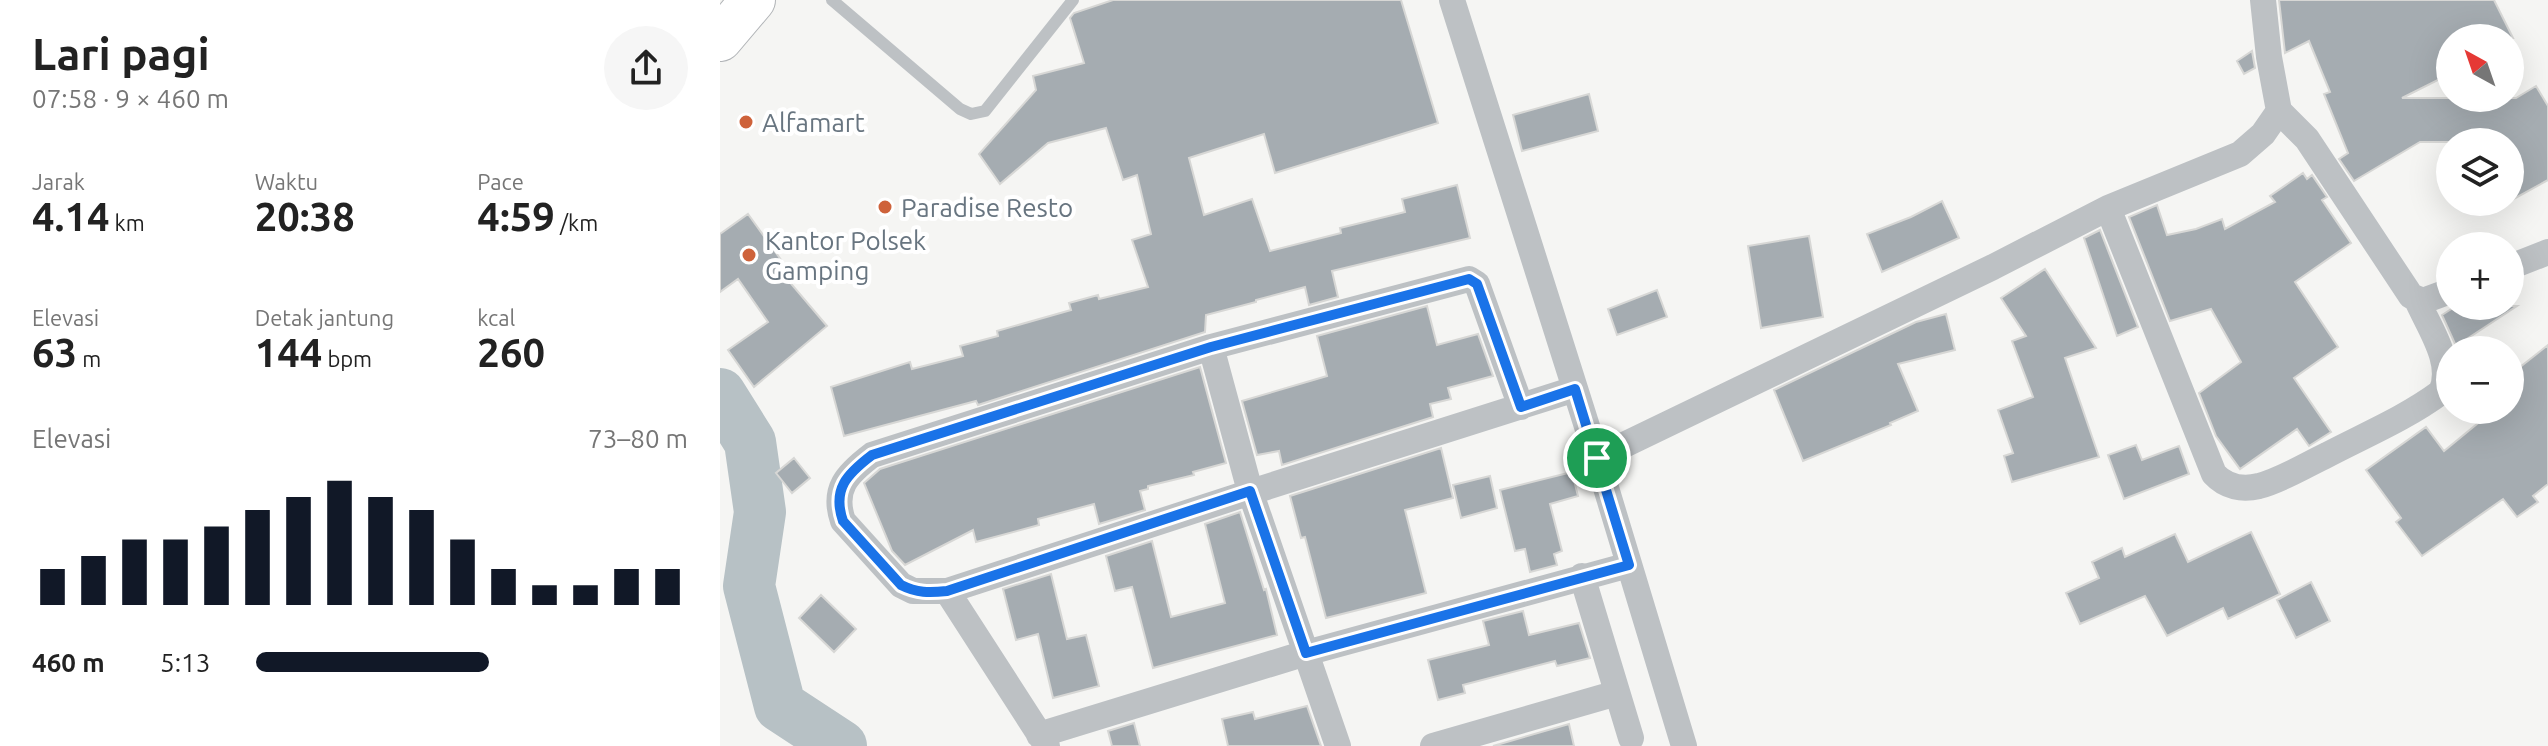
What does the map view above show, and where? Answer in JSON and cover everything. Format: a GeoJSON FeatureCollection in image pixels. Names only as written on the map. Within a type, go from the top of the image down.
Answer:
{"type":"FeatureCollection","features":[{"type":"Feature","properties":{"kind":"highway"},"geometry":{"type":"LineString","coordinates":[[720,39],[753,0]]}},
{"type":"Feature","properties":{"kind":"street"},"geometry":{"type":"LineString","coordinates":[[1452,0],[1597,458],[1684,746]]}},
{"type":"Feature","properties":{"kind":"street"},"geometry":{"type":"LineString","coordinates":[[2108,208],[2214,474],[2222,482],[2232,486],[2261,486],[2396,419],[2441,392],[2446,375],[2444,361],[2417,300],[2399,281],[2307,139],[2279,111],[2263,0]]}},
{"type":"Feature","properties":{"kind":"street"},"geometry":{"type":"LineString","coordinates":[[1597,458],[1993,267],[2108,208],[2240,154],[2263,134],[2279,111]]}},
{"type":"Feature","properties":{"kind":"street"},"geometry":{"type":"LineString","coordinates":[[2524,261],[2548,252]]}},
{"type":"Feature","properties":{"kind":"street"},"geometry":{"type":"LineString","coordinates":[[1521,407],[1477,284],[1469,279],[1211,347],[872,455],[852,471],[840,489],[839,508],[843,521],[901,585],[913,591],[947,591],[1250,491],[1521,407],[1575,389]]}},
{"type":"Feature","properties":{"kind":"street"},"geometry":{"type":"LineString","coordinates":[[2417,300],[2436,296]]}},
{"type":"Feature","properties":{"kind":"street"},"geometry":{"type":"LineString","coordinates":[[1211,347],[1250,491],[1338,746]]}},
{"type":"Feature","properties":{"kind":"street"},"geometry":{"type":"LineString","coordinates":[[947,591],[1043,740],[1306,653],[1629,565]]}},
{"type":"Feature","properties":{"kind":"street"},"geometry":{"type":"LineString","coordinates":[[1582,576],[1631,738]]}},
{"type":"Feature","properties":{"kind":"street"},"geometry":{"type":"LineString","coordinates":[[1433,746],[1617,693]]}},
{"type":"Feature","properties":{"kind":"lane"},"geometry":{"type":"LineString","coordinates":[[832,0],[960,109],[971,114],[985,111],[1073,0]]}},
{"type":"Feature","properties":{"kind":"building"},"geometry":{"type":"Polygon","coordinates":[[[1113,0],[1401,0],[1438,123],[1275,173],[1264,134],[1189,158],[1204,215],[1252,199],[1270,251],[1341,233],[1340,228],[1405,212],[1402,199],[1457,185],[1470,238],[1332,271],[1338,297],[1309,305],[1305,287],[1256,300],[1206,315],[1205,332],[978,405],[976,401],[844,436],[831,387],[910,362],[912,369],[963,356],[960,346],[998,336],[997,331],[1071,310],[1069,303],[1148,287],[1132,240],[1151,234],[1137,175],[1123,180],[1106,128],[1048,143],[1000,184],[979,154],[1036,90],[1033,76],[1084,63],[1070,18],[1074,13],[1113,0]]]}},
{"type":"Feature","properties":{"kind":"building"},"geometry":{"type":"Polygon","coordinates":[[[2279,0],[2494,0],[2506,24],[2436,24],[2436,81],[2402,98],[2436,98],[2436,112],[2524,112],[2524,93],[2536,86],[2548,106],[2548,180],[2524,193],[2524,128],[2436,128],[2436,142],[2420,142],[2354,181],[2339,159],[2348,153],[2324,94],[2330,92],[2309,41],[2285,53],[2279,0]]]}},
{"type":"Feature","properties":{"kind":"building"},"geometry":{"type":"Polygon","coordinates":[[[2252,51],[2255,68],[2244,74],[2237,61],[2252,51]]]}},
{"type":"Feature","properties":{"kind":"building"},"geometry":{"type":"Polygon","coordinates":[[[1589,94],[1598,131],[1522,151],[1513,115],[1589,94]]]}},
{"type":"Feature","properties":{"kind":"building"},"geometry":{"type":"Polygon","coordinates":[[[2303,173],[2307,179],[2312,175],[2327,197],[2322,200],[2351,243],[2295,282],[2338,347],[2294,378],[2331,432],[2309,446],[2297,429],[2240,469],[2216,436],[2199,393],[2241,362],[2211,309],[2170,321],[2129,217],[2157,205],[2167,235],[2222,219],[2225,229],[2275,202],[2270,196],[2303,173]]]}},
{"type":"Feature","properties":{"kind":"building"},"geometry":{"type":"Polygon","coordinates":[[[1942,201],[1959,238],[1882,272],[1867,234],[1942,201]]]}},
{"type":"Feature","properties":{"kind":"building"},"geometry":{"type":"Polygon","coordinates":[[[748,214],[792,275],[787,279],[827,326],[754,387],[728,350],[768,322],[738,279],[720,292],[720,234],[748,214]]]}},
{"type":"Feature","properties":{"kind":"building"},"geometry":{"type":"Polygon","coordinates":[[[2100,230],[2138,327],[2117,336],[2084,238],[2100,230]]]}},
{"type":"Feature","properties":{"kind":"building"},"geometry":{"type":"Polygon","coordinates":[[[1809,236],[1823,317],[1761,328],[1748,246],[1809,236]]]}},
{"type":"Feature","properties":{"kind":"building"},"geometry":{"type":"Polygon","coordinates":[[[2045,269],[2096,348],[2065,358],[2099,457],[2012,482],[2004,456],[2013,453],[1998,410],[2033,397],[2012,341],[2026,336],[2001,298],[2045,269]]]}},
{"type":"Feature","properties":{"kind":"building"},"geometry":{"type":"Polygon","coordinates":[[[1657,290],[1667,317],[1617,335],[1608,309],[1657,290]]]}},
{"type":"Feature","properties":{"kind":"building"},"geometry":{"type":"Polygon","coordinates":[[[1427,306],[1437,345],[1478,334],[1493,376],[1448,388],[1451,399],[1430,404],[1433,417],[1282,465],[1279,451],[1257,455],[1242,401],[1327,376],[1317,336],[1427,306]]]}},
{"type":"Feature","properties":{"kind":"building"},"geometry":{"type":"Polygon","coordinates":[[[1946,314],[1955,350],[1898,364],[1918,411],[1803,461],[1774,390],[1916,322],[1946,314]]]}},
{"type":"Feature","properties":{"kind":"building"},"geometry":{"type":"Polygon","coordinates":[[[2444,320],[2496,320],[2471,336],[2451,336],[2444,320]]]}},
{"type":"Feature","properties":{"kind":"building"},"geometry":{"type":"Polygon","coordinates":[[[2548,345],[2548,484],[2533,496],[2538,502],[2517,517],[2503,499],[2422,556],[2396,522],[2401,518],[2366,470],[2426,427],[2444,451],[2477,424],[2524,424],[2524,364],[2548,345]]]}},
{"type":"Feature","properties":{"kind":"building"},"geometry":{"type":"Polygon","coordinates":[[[1200,367],[1226,463],[1193,472],[1194,475],[1148,486],[1148,489],[1140,491],[1145,510],[1099,524],[1094,504],[1038,519],[1039,525],[976,542],[973,530],[905,565],[892,551],[864,483],[880,469],[1200,367]]]}},
{"type":"Feature","properties":{"kind":"building"},"geometry":{"type":"Polygon","coordinates":[[[2136,445],[2142,460],[2179,446],[2189,474],[2124,499],[2108,455],[2136,445]]]}},
{"type":"Feature","properties":{"kind":"building"},"geometry":{"type":"Polygon","coordinates":[[[1441,448],[1453,498],[1405,510],[1426,593],[1326,618],[1305,537],[1301,538],[1290,496],[1441,448]]]}},
{"type":"Feature","properties":{"kind":"building"},"geometry":{"type":"Polygon","coordinates":[[[794,458],[810,478],[792,493],[776,473],[794,458]]]}},
{"type":"Feature","properties":{"kind":"building"},"geometry":{"type":"Polygon","coordinates":[[[1572,472],[1578,496],[1550,504],[1562,551],[1554,554],[1557,565],[1530,572],[1525,549],[1515,551],[1500,490],[1572,472]]]}},
{"type":"Feature","properties":{"kind":"building"},"geometry":{"type":"Polygon","coordinates":[[[1490,476],[1497,508],[1461,518],[1453,485],[1490,476]]]}},
{"type":"Feature","properties":{"kind":"building"},"geometry":{"type":"Polygon","coordinates":[[[1240,512],[1266,589],[1277,635],[1153,668],[1132,587],[1115,591],[1106,556],[1152,541],[1171,617],[1225,603],[1205,524],[1240,512]]]}},
{"type":"Feature","properties":{"kind":"building"},"geometry":{"type":"Polygon","coordinates":[[[2251,532],[2280,594],[2228,619],[2223,608],[2167,636],[2145,596],[2080,624],[2066,593],[2099,578],[2092,562],[2122,548],[2125,557],[2175,534],[2188,562],[2251,532]]]}},
{"type":"Feature","properties":{"kind":"building"},"geometry":{"type":"Polygon","coordinates":[[[1051,574],[1067,639],[1086,635],[1099,686],[1053,698],[1038,634],[1016,640],[1003,589],[1051,574]]]}},
{"type":"Feature","properties":{"kind":"building"},"geometry":{"type":"Polygon","coordinates":[[[2311,582],[2330,621],[2296,638],[2277,600],[2311,582]]]}},
{"type":"Feature","properties":{"kind":"building"},"geometry":{"type":"Polygon","coordinates":[[[821,595],[856,629],[834,652],[799,618],[821,595]]]}},
{"type":"Feature","properties":{"kind":"building"},"geometry":{"type":"Polygon","coordinates":[[[1523,611],[1529,635],[1579,623],[1590,658],[1557,666],[1555,661],[1463,685],[1465,693],[1438,700],[1428,660],[1489,645],[1483,621],[1523,611]]]}},
{"type":"Feature","properties":{"kind":"building"},"geometry":{"type":"Polygon","coordinates":[[[1307,706],[1321,746],[1228,746],[1222,719],[1253,712],[1255,719],[1307,706]]]}},
{"type":"Feature","properties":{"kind":"building"},"geometry":{"type":"Polygon","coordinates":[[[1134,723],[1140,746],[1112,746],[1108,731],[1134,723]]]}},
{"type":"Feature","properties":{"kind":"building"},"geometry":{"type":"Polygon","coordinates":[[[1569,724],[1574,746],[1493,746],[1569,724]]]}},
{"type":"Feature","properties":{"kind":"waterway"},"geometry":{"type":"LineString","coordinates":[[720,394],[750,442],[760,512],[749,586],[780,706],[841,746]]}},
{"type":"Feature","properties":{"kind":"place","name":"Alfamart"},"geometry":{"type":"Point","coordinates":[746,122]}},
{"type":"Feature","properties":{"kind":"place","name":"Paradise Resto"},"geometry":{"type":"Point","coordinates":[885,207]}},
{"type":"Feature","properties":{"kind":"place","name":"Kantor Polsek Gamping"},"geometry":{"type":"Point","coordinates":[749,255]}},
{"type":"Feature","properties":{"kind":"route"},"geometry":{"type":"LineString","coordinates":[[1469,279],[1477,284],[1521,407],[1575,389],[1597,458],[1629,565],[1306,653],[1250,491],[947,591],[927,593],[901,585],[843,521],[839,508],[840,489],[852,471],[872,455],[1211,347],[1469,279]]}}]}
